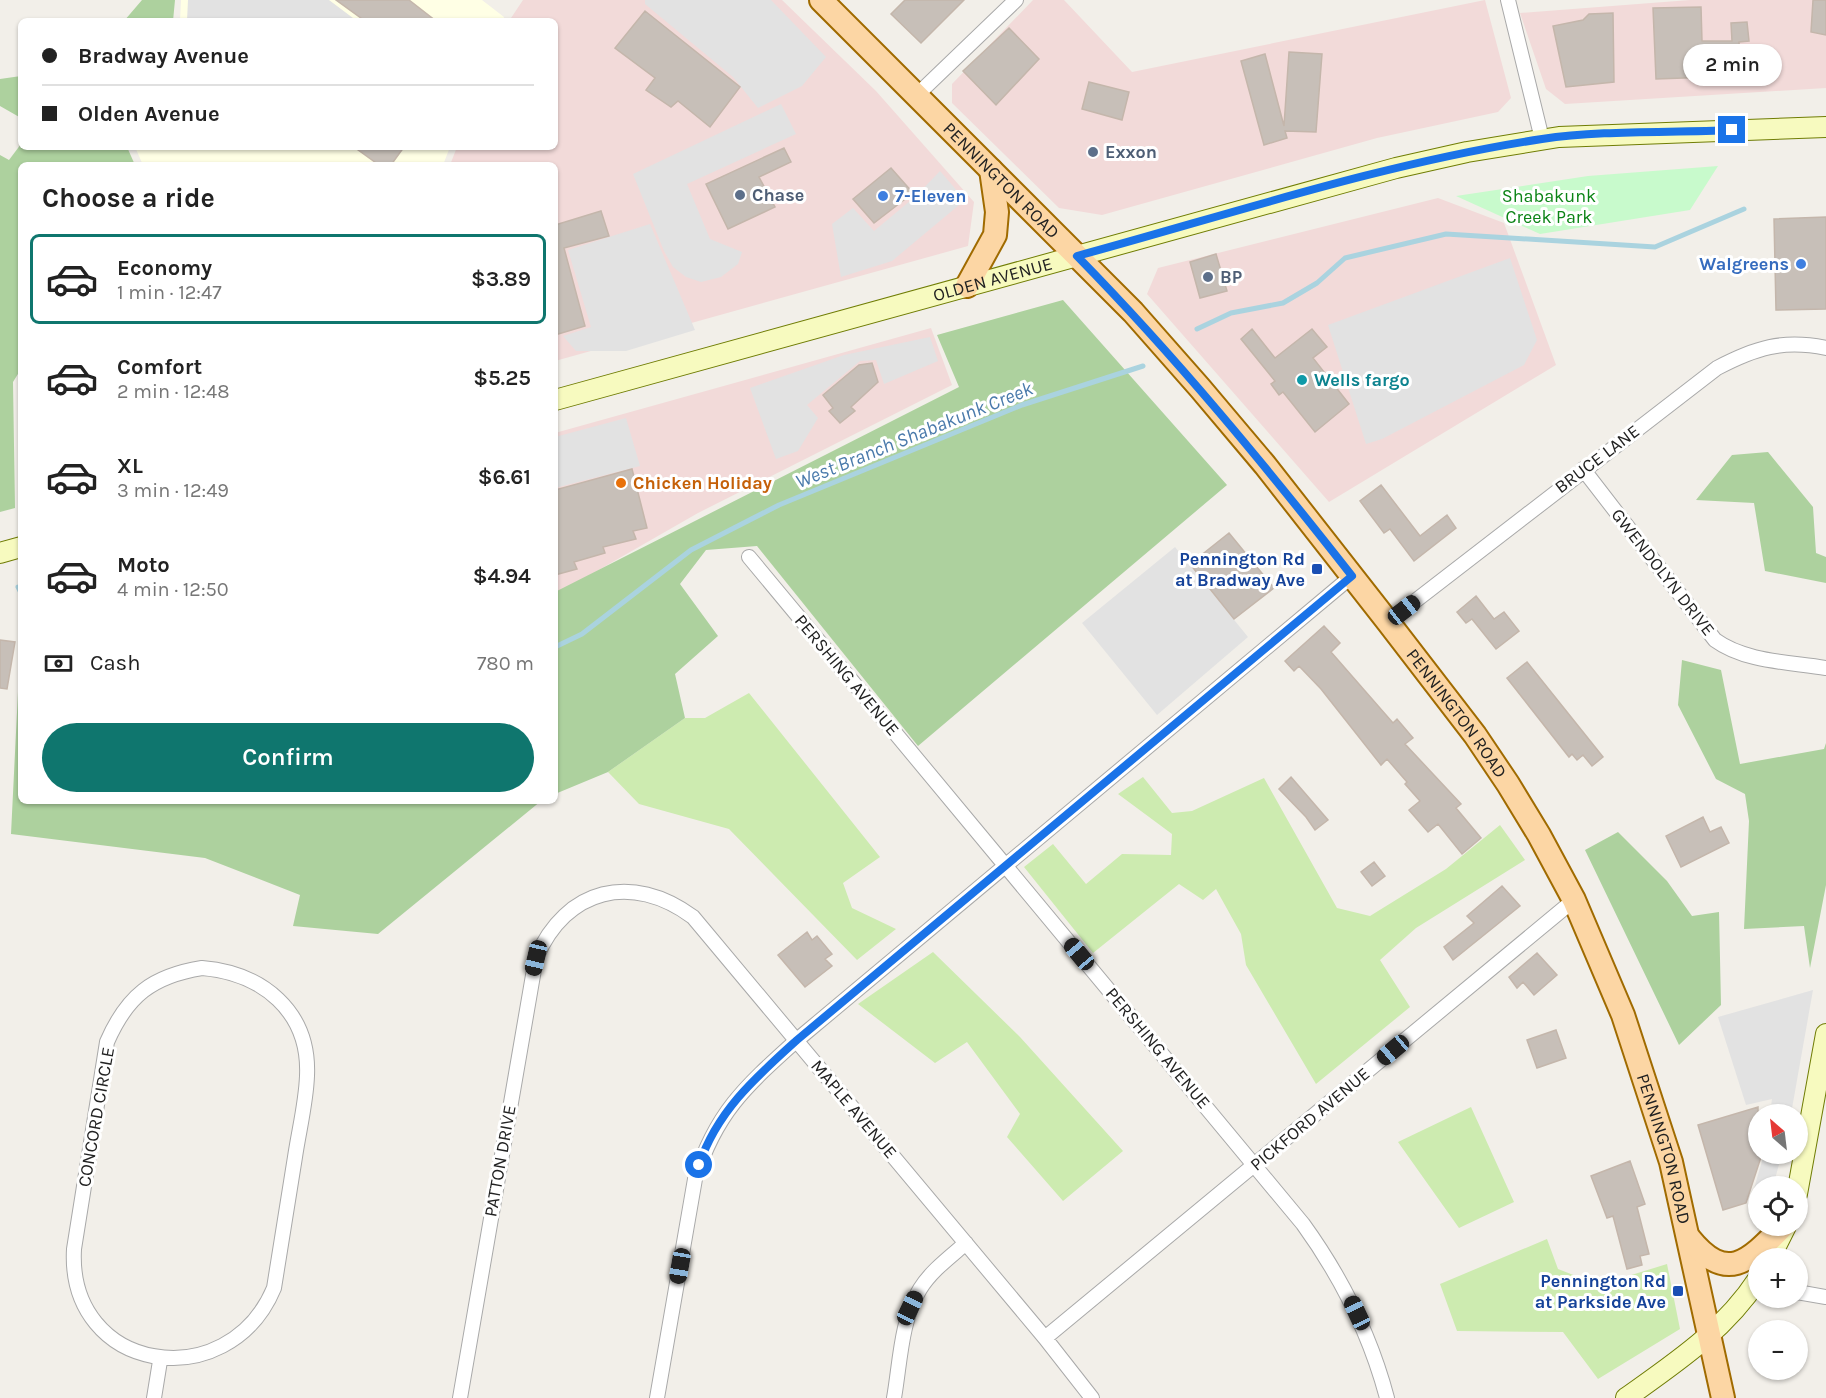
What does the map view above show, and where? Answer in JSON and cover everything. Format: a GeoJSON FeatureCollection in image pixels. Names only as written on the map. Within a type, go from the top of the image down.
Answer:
{"type":"FeatureCollection","features":[{"type":"Feature","properties":{"kind":"main road","name":"PENNINGTON ROAD"},"geometry":{"type":"LineString","coordinates":[[821,0],[1133,312],[1200,388],[1388,622],[1502,774],[1539,835],[1574,900],[1601,960],[1626,1025],[1671,1162],[1723,1398]]}},
{"type":"Feature","properties":{"kind":"main road","name":"OLDEN AVENUE"},"geometry":{"type":"LineString","coordinates":[[558,399],[1396,168],[1542,139],[1826,127]]}},
{"type":"Feature","properties":{"kind":"main road"},"geometry":{"type":"LineString","coordinates":[[967,286],[995,235],[997,212],[991,170]]}},
{"type":"Feature","properties":{"kind":"main road"},"geometry":{"type":"LineString","coordinates":[[0,553],[18,548]]}},
{"type":"Feature","properties":{"kind":"main road"},"geometry":{"type":"LineString","coordinates":[[1801,1176],[1820,1099],[1826,1034]]}},
{"type":"Feature","properties":{"kind":"main road"},"geometry":{"type":"LineString","coordinates":[[1687,1236],[1703,1256],[1713,1262],[1734,1263],[1749,1257],[1774,1236]]}},
{"type":"Feature","properties":{"kind":"main road"},"geometry":{"type":"LineString","coordinates":[[1626,1398],[1709,1336],[1734,1311],[1748,1293]]}},
{"type":"Feature","properties":{"kind":"street"},"geometry":{"type":"LineString","coordinates":[[917,95],[1016,0]]}},
{"type":"Feature","properties":{"kind":"street"},"geometry":{"type":"LineString","coordinates":[[1508,0],[1542,139]]}},
{"type":"Feature","properties":{"kind":"street","name":"BRUCE LANE"},"geometry":{"type":"LineString","coordinates":[[1388,622],[1583,469],[1717,368],[1739,356],[1789,343],[1826,348]]}},
{"type":"Feature","properties":{"kind":"street","name":"GWENDOLYN DRIVE"},"geometry":{"type":"LineString","coordinates":[[1583,469],[1715,640],[1726,649],[1740,653],[1826,668]]}},
{"type":"Feature","properties":{"kind":"street","name":"PERSHING AVENUE"},"geometry":{"type":"LineString","coordinates":[[749,557],[1304,1224],[1348,1294],[1366,1332],[1387,1398]]}},
{"type":"Feature","properties":{"kind":"street"},"geometry":{"type":"LineString","coordinates":[[657,1398],[695,1179],[704,1151],[718,1122],[735,1099],[797,1040],[1352,576]]}},
{"type":"Feature","properties":{"kind":"street","name":"MAPLE AVENUE"},"geometry":{"type":"LineString","coordinates":[[552,928],[569,911],[602,894],[638,891],[666,900],[693,916],[1045,1338],[1092,1398]]}},
{"type":"Feature","properties":{"kind":"street","name":"PICKFORD AVENUE"},"geometry":{"type":"LineString","coordinates":[[1045,1338],[1574,900]]}},
{"type":"Feature","properties":{"kind":"street","name":"PATTON DRIVE"},"geometry":{"type":"LineString","coordinates":[[460,1398],[533,972],[545,938],[552,928]]}},
{"type":"Feature","properties":{"kind":"street","name":"CONCORD CIRCLE"},"geometry":{"type":"LineString","coordinates":[[202,968],[223,970],[244,976],[264,987],[280,1001],[293,1018],[302,1037],[307,1060],[307,1077],[276,1276],[267,1306],[242,1338],[206,1358],[185,1362],[160,1361],[141,1356],[106,1335],[92,1319],[82,1300],[74,1260],[80,1214],[108,1042],[117,1020],[143,990],[161,979],[179,972],[202,968]]}},
{"type":"Feature","properties":{"kind":"street"},"geometry":{"type":"LineString","coordinates":[[894,1398],[910,1308],[920,1289],[932,1274],[966,1243]]}},
{"type":"Feature","properties":{"kind":"street"},"geometry":{"type":"LineString","coordinates":[[1808,1294],[1826,1298]]}},
{"type":"Feature","properties":{"kind":"street"},"geometry":{"type":"LineString","coordinates":[[154,1398],[160,1361]]}},
{"type":"Feature","properties":{"kind":"shaded area"},"geometry":{"type":"Polygon","coordinates":[[[181,0],[482,0],[504,17],[504,18],[180,18],[181,0]]]}},
{"type":"Feature","properties":{"kind":"shaded area"},"geometry":{"type":"Polygon","coordinates":[[[188,0],[329,0],[353,18],[187,18],[188,0]]]}},
{"type":"Feature","properties":{"kind":"shaded area"},"geometry":{"type":"Polygon","coordinates":[[[523,0],[782,0],[876,91],[974,202],[968,246],[558,360],[558,162],[451,162],[456,150],[558,150],[558,18],[511,18],[523,0]]]}},
{"type":"Feature","properties":{"kind":"shaded area"},"geometry":{"type":"Polygon","coordinates":[[[645,0],[771,0],[826,57],[802,86],[758,108],[733,77],[645,4],[645,0]]]}},
{"type":"Feature","properties":{"kind":"shaded area"},"geometry":{"type":"Polygon","coordinates":[[[1033,0],[1064,0],[1132,72],[1485,0],[1511,98],[1498,112],[1377,138],[1102,215],[1059,208],[952,103],[952,84],[1033,0]]]}},
{"type":"Feature","properties":{"kind":"shaded area"},"geometry":{"type":"Polygon","coordinates":[[[1690,0],[1826,0],[1826,88],[1565,104],[1546,89],[1520,13],[1690,0]]]}},
{"type":"Feature","properties":{"kind":"shaded area"},"geometry":{"type":"Polygon","coordinates":[[[781,104],[796,134],[687,184],[710,239],[742,252],[738,264],[721,277],[701,282],[686,277],[673,267],[664,251],[633,174],[781,104]]]}},
{"type":"Feature","properties":{"kind":"shaded area"},"geometry":{"type":"Polygon","coordinates":[[[136,150],[449,150],[444,162],[142,162],[136,150]]]}},
{"type":"Feature","properties":{"kind":"shaded area"},"geometry":{"type":"Polygon","coordinates":[[[940,171],[965,200],[892,261],[841,277],[832,224],[853,208],[874,231],[916,196],[940,171]]]}},
{"type":"Feature","properties":{"kind":"shaded area"},"geometry":{"type":"Polygon","coordinates":[[[1438,198],[1504,223],[1556,365],[1329,502],[1147,294],[1158,268],[1438,198]]]}},
{"type":"Feature","properties":{"kind":"shaded area"},"geometry":{"type":"Polygon","coordinates":[[[650,224],[695,330],[626,351],[576,351],[563,336],[591,327],[568,250],[650,224]]]}},
{"type":"Feature","properties":{"kind":"shaded area"},"geometry":{"type":"Polygon","coordinates":[[[1510,258],[1537,340],[1524,365],[1382,439],[1366,444],[1328,325],[1510,258]]]}},
{"type":"Feature","properties":{"kind":"shaded area"},"geometry":{"type":"Polygon","coordinates":[[[931,328],[952,385],[698,513],[558,593],[558,432],[931,328]]]}},
{"type":"Feature","properties":{"kind":"shaded area"},"geometry":{"type":"Polygon","coordinates":[[[930,337],[938,361],[884,384],[876,360],[860,361],[807,405],[818,418],[798,451],[776,459],[750,388],[844,355],[930,337]]]}},
{"type":"Feature","properties":{"kind":"shaded area"},"geometry":{"type":"Polygon","coordinates":[[[626,418],[640,466],[558,487],[558,436],[626,418]]]}},
{"type":"Feature","properties":{"kind":"shaded area"},"geometry":{"type":"Polygon","coordinates":[[[1175,547],[1248,637],[1157,715],[1082,623],[1175,547]]]}},
{"type":"Feature","properties":{"kind":"shaded area"},"geometry":{"type":"Polygon","coordinates":[[[1813,990],[1793,1104],[1771,1104],[1772,1099],[1746,1105],[1718,1017],[1813,990]]]}},
{"type":"Feature","properties":{"kind":"shaded area"},"geometry":{"type":"Polygon","coordinates":[[[1761,1164],[1779,1164],[1776,1176],[1758,1176],[1761,1164]]]}},
{"type":"Feature","properties":{"kind":"green space"},"geometry":{"type":"Polygon","coordinates":[[[142,0],[175,0],[173,18],[127,18],[142,0]]]}},
{"type":"Feature","properties":{"kind":"green space"},"geometry":{"type":"Polygon","coordinates":[[[18,76],[18,116],[0,106],[0,79],[18,76]]]}},
{"type":"Feature","properties":{"kind":"green space"},"geometry":{"type":"Polygon","coordinates":[[[18,148],[18,150],[128,150],[134,162],[18,162],[18,374],[13,382],[15,508],[0,512],[0,155],[9,160],[18,148]]]}},
{"type":"Feature","properties":{"kind":"green space","name":"Shabakunk Creek Park"},"geometry":{"type":"Polygon","coordinates":[[[1718,166],[1690,210],[1540,234],[1456,196],[1588,176],[1718,166]]]}},
{"type":"Feature","properties":{"kind":"green space"},"geometry":{"type":"Polygon","coordinates":[[[1063,300],[1227,485],[918,746],[757,546],[706,550],[680,584],[718,636],[675,674],[685,718],[608,772],[558,793],[558,590],[959,387],[937,335],[1063,300]]]}},
{"type":"Feature","properties":{"kind":"green space"},"geometry":{"type":"Polygon","coordinates":[[[1768,452],[1813,507],[1816,553],[1826,557],[1826,583],[1765,571],[1754,503],[1696,500],[1732,455],[1768,452]]]}},
{"type":"Feature","properties":{"kind":"green space"},"geometry":{"type":"Polygon","coordinates":[[[1682,660],[1721,670],[1740,764],[1824,749],[1826,743],[1826,885],[1810,968],[1804,926],[1744,929],[1749,821],[1745,794],[1716,779],[1678,705],[1682,660]]]}},
{"type":"Feature","properties":{"kind":"green space"},"geometry":{"type":"Polygon","coordinates":[[[18,692],[18,804],[537,804],[378,934],[293,926],[300,895],[205,858],[11,834],[18,692]]]}},
{"type":"Feature","properties":{"kind":"green space"},"geometry":{"type":"Polygon","coordinates":[[[749,693],[880,857],[843,883],[852,908],[896,929],[857,960],[729,829],[639,804],[608,772],[685,718],[705,718],[749,693]]]}},
{"type":"Feature","properties":{"kind":"green space"},"geometry":{"type":"Polygon","coordinates":[[[1143,777],[1172,813],[1192,811],[1264,778],[1337,908],[1370,916],[1446,869],[1500,825],[1525,860],[1416,928],[1380,960],[1410,1007],[1316,1084],[1246,965],[1241,934],[1216,889],[1203,900],[1179,884],[1093,953],[1024,867],[1053,844],[1086,884],[1122,854],[1171,855],[1172,834],[1118,794],[1143,777]]]}},
{"type":"Feature","properties":{"kind":"green space"},"geometry":{"type":"Polygon","coordinates":[[[1618,832],[1667,881],[1692,916],[1719,912],[1721,1005],[1679,1045],[1585,850],[1618,832]]]}},
{"type":"Feature","properties":{"kind":"green space"},"geometry":{"type":"Polygon","coordinates":[[[933,952],[1020,1037],[1123,1151],[1063,1201],[1007,1137],[1020,1114],[967,1042],[935,1063],[858,1004],[933,952]]]}},
{"type":"Feature","properties":{"kind":"green space"},"geometry":{"type":"Polygon","coordinates":[[[1471,1107],[1514,1202],[1459,1228],[1398,1142],[1471,1107]]]}},
{"type":"Feature","properties":{"kind":"green space"},"geometry":{"type":"Polygon","coordinates":[[[1547,1239],[1558,1269],[1599,1285],[1667,1264],[1680,1329],[1598,1379],[1563,1332],[1457,1331],[1440,1284],[1547,1239]]]}},
{"type":"Feature","properties":{"kind":"building"},"geometry":{"type":"Polygon","coordinates":[[[336,0],[409,0],[432,18],[361,18],[336,0]]]}},
{"type":"Feature","properties":{"kind":"building"},"geometry":{"type":"Polygon","coordinates":[[[905,0],[964,0],[921,43],[891,14],[905,0]]]}},
{"type":"Feature","properties":{"kind":"building"},"geometry":{"type":"Polygon","coordinates":[[[1813,0],[1826,0],[1826,35],[1811,32],[1813,0]]]}},
{"type":"Feature","properties":{"kind":"building"},"geometry":{"type":"Polygon","coordinates":[[[1701,7],[1702,41],[1732,41],[1731,23],[1747,22],[1749,41],[1739,42],[1741,76],[1656,79],[1653,8],[1701,7]]]}},
{"type":"Feature","properties":{"kind":"building"},"geometry":{"type":"Polygon","coordinates":[[[645,11],[740,87],[710,127],[678,101],[671,107],[646,90],[655,78],[615,48],[645,11]]]}},
{"type":"Feature","properties":{"kind":"building"},"geometry":{"type":"Polygon","coordinates":[[[1613,13],[1614,82],[1566,87],[1553,26],[1583,20],[1589,14],[1613,13]]]}},
{"type":"Feature","properties":{"kind":"building"},"geometry":{"type":"Polygon","coordinates":[[[1009,28],[1039,59],[996,105],[963,71],[1009,28]]]}},
{"type":"Feature","properties":{"kind":"building"},"geometry":{"type":"Polygon","coordinates":[[[1289,52],[1322,54],[1316,132],[1285,131],[1287,138],[1264,145],[1241,61],[1265,54],[1284,126],[1289,52]]]}},
{"type":"Feature","properties":{"kind":"building"},"geometry":{"type":"Polygon","coordinates":[[[1089,82],[1129,92],[1122,120],[1082,109],[1089,82]]]}},
{"type":"Feature","properties":{"kind":"building","name":"Chase"},"geometry":{"type":"Polygon","coordinates":[[[784,148],[791,162],[759,177],[775,207],[728,229],[706,184],[784,148]]]}},
{"type":"Feature","properties":{"kind":"building"},"geometry":{"type":"Polygon","coordinates":[[[358,150],[402,150],[393,162],[375,162],[358,150]]]}},
{"type":"Feature","properties":{"kind":"building","name":"7-Eleven"},"geometry":{"type":"Polygon","coordinates":[[[891,168],[913,193],[874,223],[853,199],[891,168]]]}},
{"type":"Feature","properties":{"kind":"building"},"geometry":{"type":"Polygon","coordinates":[[[601,211],[609,236],[564,248],[585,326],[558,334],[558,224],[601,211]]]}},
{"type":"Feature","properties":{"kind":"building","name":"Walgreens"},"geometry":{"type":"Polygon","coordinates":[[[1826,217],[1826,309],[1776,310],[1774,219],[1826,217]]]}},
{"type":"Feature","properties":{"kind":"building","name":"BP"},"geometry":{"type":"Polygon","coordinates":[[[1216,254],[1227,291],[1200,298],[1190,262],[1216,254]]]}},
{"type":"Feature","properties":{"kind":"building","name":"Wells fargo"},"geometry":{"type":"Polygon","coordinates":[[[1252,329],[1275,358],[1312,329],[1327,347],[1313,358],[1349,404],[1315,432],[1283,392],[1279,395],[1271,384],[1275,381],[1241,339],[1252,329]]]}},
{"type":"Feature","properties":{"kind":"building"},"geometry":{"type":"Polygon","coordinates":[[[872,363],[878,382],[851,407],[855,411],[840,423],[829,411],[833,408],[823,395],[859,365],[872,363]]]}},
{"type":"Feature","properties":{"kind":"building"},"geometry":{"type":"Polygon","coordinates":[[[632,469],[647,528],[633,531],[636,539],[603,547],[605,553],[574,562],[577,569],[558,574],[558,489],[632,469]]]}},
{"type":"Feature","properties":{"kind":"building"},"geometry":{"type":"Polygon","coordinates":[[[1381,485],[1420,536],[1447,515],[1456,528],[1414,561],[1390,529],[1384,533],[1360,501],[1381,485]]]}},
{"type":"Feature","properties":{"kind":"building"},"geometry":{"type":"Polygon","coordinates":[[[1229,533],[1274,588],[1234,619],[1190,564],[1229,533]]]}},
{"type":"Feature","properties":{"kind":"building"},"geometry":{"type":"Polygon","coordinates":[[[1476,596],[1494,619],[1504,612],[1519,631],[1496,649],[1472,619],[1466,623],[1457,612],[1476,596]]]}},
{"type":"Feature","properties":{"kind":"building"},"geometry":{"type":"Polygon","coordinates":[[[1324,626],[1340,643],[1331,652],[1393,723],[1397,719],[1413,738],[1405,744],[1461,804],[1456,808],[1481,838],[1462,854],[1438,824],[1428,832],[1409,810],[1420,801],[1405,784],[1407,782],[1387,759],[1381,765],[1321,689],[1299,666],[1294,671],[1285,661],[1324,626]]]}},
{"type":"Feature","properties":{"kind":"building"},"geometry":{"type":"Polygon","coordinates":[[[0,640],[15,642],[7,689],[0,688],[0,640]]]}},
{"type":"Feature","properties":{"kind":"building"},"geometry":{"type":"Polygon","coordinates":[[[1527,662],[1603,757],[1592,766],[1583,755],[1577,760],[1572,754],[1569,757],[1507,678],[1527,662]]]}},
{"type":"Feature","properties":{"kind":"building"},"geometry":{"type":"Polygon","coordinates":[[[1291,777],[1328,820],[1315,830],[1306,817],[1279,789],[1291,777]]]}},
{"type":"Feature","properties":{"kind":"building"},"geometry":{"type":"Polygon","coordinates":[[[1703,817],[1710,832],[1721,827],[1729,843],[1681,867],[1666,836],[1703,817]]]}},
{"type":"Feature","properties":{"kind":"building"},"geometry":{"type":"Polygon","coordinates":[[[1374,862],[1385,876],[1372,886],[1361,872],[1374,862]]]}},
{"type":"Feature","properties":{"kind":"building"},"geometry":{"type":"Polygon","coordinates":[[[1502,886],[1520,906],[1453,960],[1444,947],[1474,923],[1467,916],[1502,886]]]}},
{"type":"Feature","properties":{"kind":"building"},"geometry":{"type":"Polygon","coordinates":[[[807,932],[812,940],[817,936],[832,954],[825,959],[832,966],[805,987],[778,955],[807,932]]]}},
{"type":"Feature","properties":{"kind":"building"},"geometry":{"type":"Polygon","coordinates":[[[1537,953],[1557,975],[1534,995],[1523,982],[1517,988],[1509,977],[1537,953]]]}},
{"type":"Feature","properties":{"kind":"building"},"geometry":{"type":"Polygon","coordinates":[[[1556,1030],[1566,1058],[1537,1068],[1527,1040],[1556,1030]]]}},
{"type":"Feature","properties":{"kind":"building"},"geometry":{"type":"Polygon","coordinates":[[[1748,1110],[1748,1164],[1759,1164],[1755,1176],[1748,1176],[1746,1203],[1723,1210],[1698,1125],[1748,1110]]]}},
{"type":"Feature","properties":{"kind":"building"},"geometry":{"type":"Polygon","coordinates":[[[1630,1161],[1645,1204],[1637,1207],[1649,1254],[1640,1256],[1642,1265],[1627,1269],[1613,1216],[1607,1218],[1591,1176],[1630,1161]]]}},
{"type":"Feature","properties":{"kind":"waterway","name":"West Branch Shabakunk Creek"},"geometry":{"type":"LineString","coordinates":[[1197,329],[1231,313],[1283,303],[1317,283],[1345,258],[1446,234],[1655,247],[1744,209]]}},
{"type":"Feature","properties":{"kind":"waterway","name":"West Branch Shabakunk Creek"},"geometry":{"type":"LineString","coordinates":[[558,646],[582,634],[691,550],[779,505],[1022,405],[1143,366]]}},
{"type":"Feature","properties":{"kind":"place","name":"Exxon"},"geometry":{"type":"Point","coordinates":[1093,152]}},
{"type":"Feature","properties":{"kind":"place","name":"Chase"},"geometry":{"type":"Point","coordinates":[740,195]}},
{"type":"Feature","properties":{"kind":"place","name":"7-Eleven"},"geometry":{"type":"Point","coordinates":[883,196]}},
{"type":"Feature","properties":{"kind":"place","name":"Walgreens"},"geometry":{"type":"Point","coordinates":[1801,264]}},
{"type":"Feature","properties":{"kind":"place","name":"BP"},"geometry":{"type":"Point","coordinates":[1208,277]}},
{"type":"Feature","properties":{"kind":"place","name":"Wells fargo"},"geometry":{"type":"Point","coordinates":[1302,380]}},
{"type":"Feature","properties":{"kind":"place","name":"Chicken Holiday"},"geometry":{"type":"Point","coordinates":[621,483]}},
{"type":"Feature","properties":{"kind":"place","name":"Pennington Rd at Bradway Ave"},"geometry":{"type":"Point","coordinates":[1317,569]}},
{"type":"Feature","properties":{"kind":"place","name":"Pennington Rd at Parkside Ave"},"geometry":{"type":"Point","coordinates":[1678,1291]}},
{"type":"Feature","properties":{"kind":"route"},"geometry":{"type":"LineString","coordinates":[[699,1165],[718,1122],[748,1084],[797,1040],[1352,576],[1265,465],[1200,388],[1133,312],[1077,256],[1396,168],[1467,152],[1559,137],[1732,130]]}}]}
